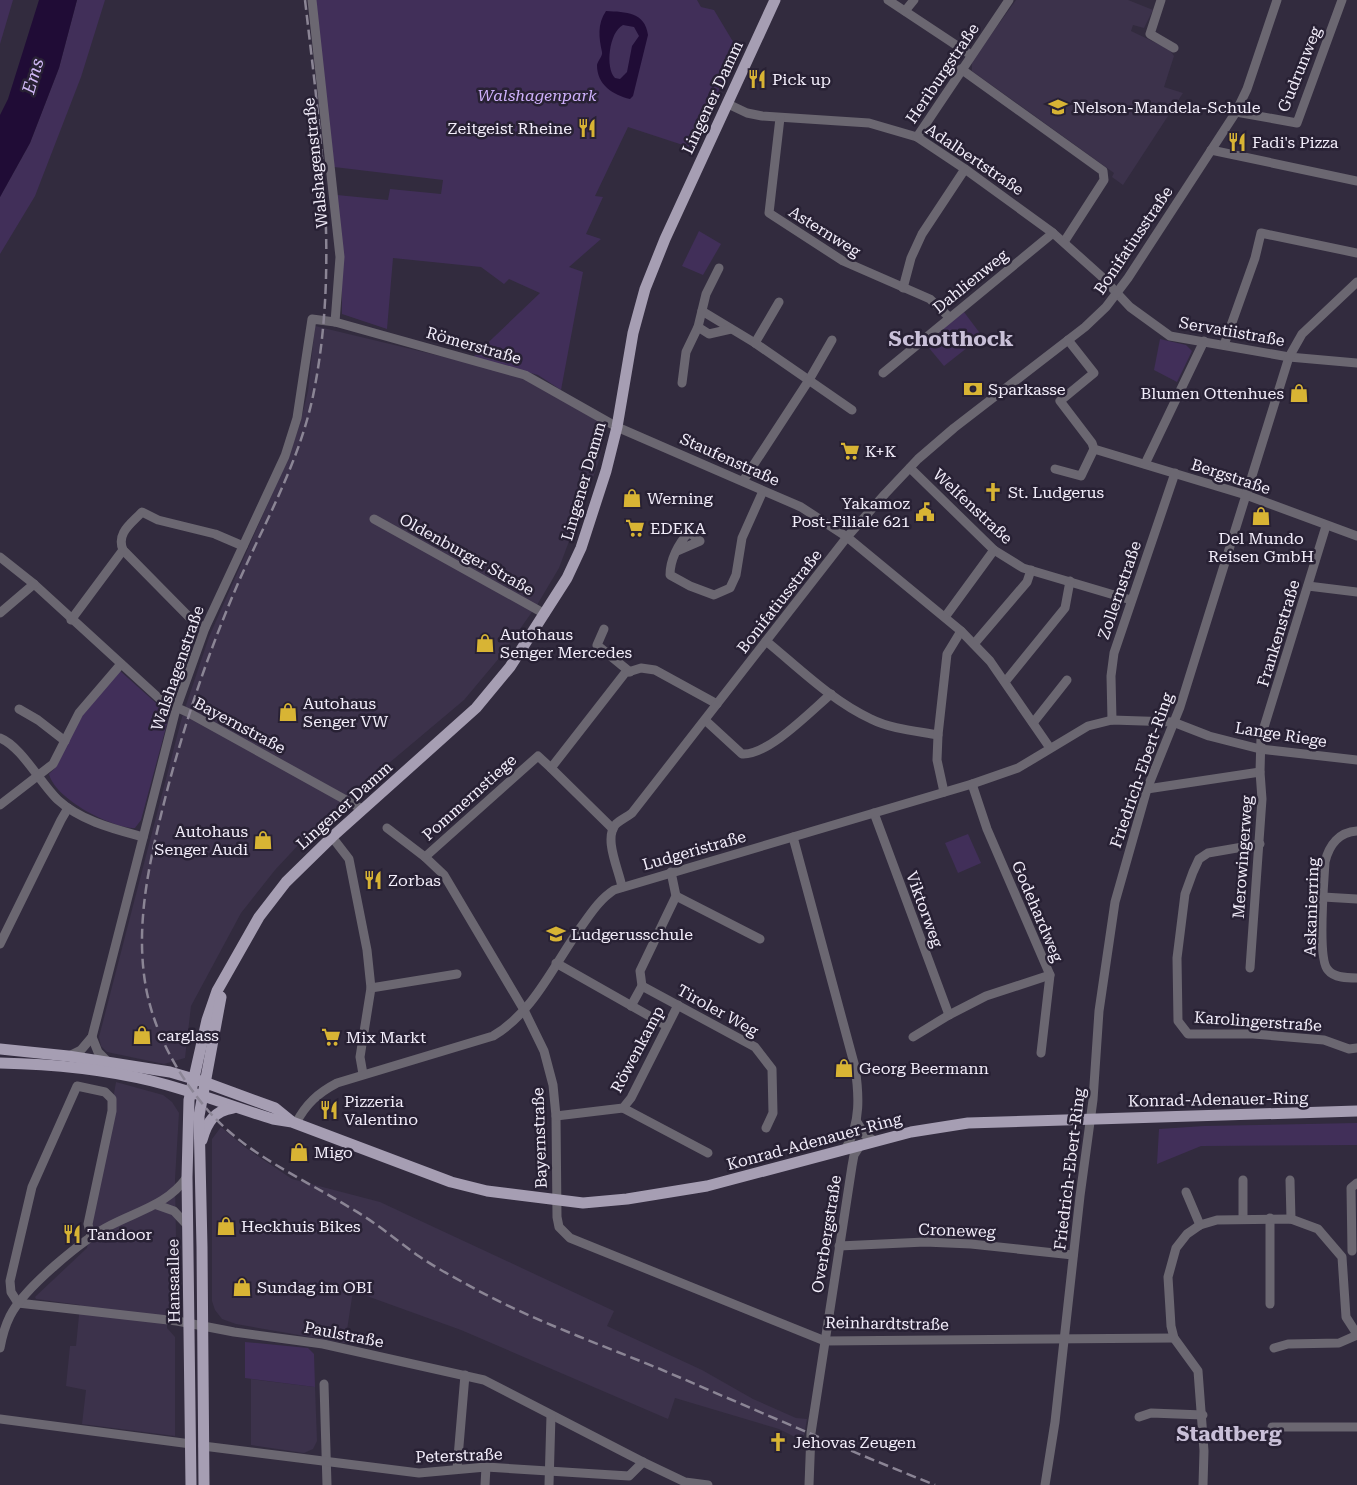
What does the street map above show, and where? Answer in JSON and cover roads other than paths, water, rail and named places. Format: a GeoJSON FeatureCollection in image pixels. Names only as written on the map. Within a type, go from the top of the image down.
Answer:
{"type":"FeatureCollection","features":[{"type":"Feature","properties":{"kind":"main road","name":"Lingener Damm"},"geometry":{"type":"LineString","coordinates":[[192,1078],[207,1020],[217,991],[258,917],[286,882],[332,837],[476,708],[510,667],[567,578],[581,548],[595,509],[617,427],[633,333],[645,289],[665,239],[775,0]]}},
{"type":"Feature","properties":{"kind":"main road","name":"Lingener Damm"},"geometry":{"type":"LineString","coordinates":[[204,1082],[220,1000],[233,960]]}},
{"type":"Feature","properties":{"kind":"main road","name":"Konrad-Adenauer-Ring"},"geometry":{"type":"LineString","coordinates":[[0,1049],[108,1062],[192,1078],[275,1108],[294,1122]]}},
{"type":"Feature","properties":{"kind":"main road","name":"Konrad-Adenauer-Ring"},"geometry":{"type":"LineString","coordinates":[[0,1063],[46,1065],[110,1072],[151,1081],[273,1119],[294,1122],[451,1182],[487,1191],[583,1203],[668,1194],[707,1186],[860,1144],[911,1132],[968,1123],[1357,1111]]}},
{"type":"Feature","properties":{"kind":"main road","name":"Hansaallee"},"geometry":{"type":"LineString","coordinates":[[191,1485],[187,1177],[192,1078]]}},
{"type":"Feature","properties":{"kind":"main road","name":"Hansaallee"},"geometry":{"type":"LineString","coordinates":[[204,1082],[199,1116],[204,1485]]}},
{"type":"Feature","properties":{"kind":"main road"},"geometry":{"type":"LineString","coordinates":[[199,1148],[209,1121],[220,1111],[235,1108]]}},
{"type":"Feature","properties":{"kind":"street","name":"Walshagenstraße"},"geometry":{"type":"LineString","coordinates":[[312,0],[340,257],[335,322]]}},
{"type":"Feature","properties":{"kind":"street"},"geometry":{"type":"LineString","coordinates":[[888,0],[971,54]]}},
{"type":"Feature","properties":{"kind":"street"},"geometry":{"type":"LineString","coordinates":[[905,11],[914,0]]}},
{"type":"Feature","properties":{"kind":"street","name":"Heriburgstraße"},"geometry":{"type":"LineString","coordinates":[[917,137],[1009,0]]}},
{"type":"Feature","properties":{"kind":"street"},"geometry":{"type":"LineString","coordinates":[[1160,0],[1150,34],[1174,48]]}},
{"type":"Feature","properties":{"kind":"street","name":"Bonifatiusstraße"},"geometry":{"type":"LineString","coordinates":[[613,829],[617,823],[632,813],[847,537],[910,468],[975,411],[1095,319],[1117,293],[1236,112],[1247,89],[1277,0]]}},
{"type":"Feature","properties":{"kind":"street","name":"Gudrunweg"},"geometry":{"type":"LineString","coordinates":[[1236,112],[1297,123],[1342,0]]}},
{"type":"Feature","properties":{"kind":"street"},"geometry":{"type":"LineString","coordinates":[[961,69],[1103,171],[1104,180],[1064,242]]}},
{"type":"Feature","properties":{"kind":"street","name":"Adalbertstraße"},"geometry":{"type":"LineString","coordinates":[[728,104],[747,113],[780,118],[869,123],[917,137],[965,168],[1053,233],[1117,293]]}},
{"type":"Feature","properties":{"kind":"street","name":"Asternweg"},"geometry":{"type":"LineString","coordinates":[[780,118],[769,214],[842,261],[930,299],[950,317]]}},
{"type":"Feature","properties":{"kind":"street"},"geometry":{"type":"LineString","coordinates":[[1211,150],[1357,181]]}},
{"type":"Feature","properties":{"kind":"street"},"geometry":{"type":"LineString","coordinates":[[903,288],[911,258],[922,234],[965,168]]}},
{"type":"Feature","properties":{"kind":"street","name":"Dahlienweg"},"geometry":{"type":"LineString","coordinates":[[883,373],[1053,233]]}},
{"type":"Feature","properties":{"kind":"street"},"geometry":{"type":"LineString","coordinates":[[1224,345],[1255,258],[1261,233],[1357,253]]}},
{"type":"Feature","properties":{"kind":"street"},"geometry":{"type":"LineString","coordinates":[[682,383],[686,352],[698,328],[706,294],[719,268]]}},
{"type":"Feature","properties":{"kind":"street","name":"Friedrich-Ebert-Ring"},"geometry":{"type":"LineString","coordinates":[[1045,1485],[1090,1118],[1106,955],[1122,873],[1147,789],[1180,708],[1289,357],[1302,334],[1357,282]]}},
{"type":"Feature","properties":{"kind":"street","name":"Servatiistraße"},"geometry":{"type":"LineString","coordinates":[[1117,293],[1142,317],[1170,336],[1289,357],[1357,363]]}},
{"type":"Feature","properties":{"kind":"street"},"geometry":{"type":"LineString","coordinates":[[755,343],[779,302]]}},
{"type":"Feature","properties":{"kind":"street"},"geometry":{"type":"LineString","coordinates":[[702,311],[755,343],[852,410]]}},
{"type":"Feature","properties":{"kind":"street","name":"Walshagenstraße"},"geometry":{"type":"LineString","coordinates":[[92,1037],[176,709],[205,628],[285,456],[297,418],[312,319]]}},
{"type":"Feature","properties":{"kind":"street","name":"Römerstraße"},"geometry":{"type":"LineString","coordinates":[[312,319],[335,322],[525,375],[617,427]]}},
{"type":"Feature","properties":{"kind":"street"},"geometry":{"type":"LineString","coordinates":[[698,328],[709,334],[731,329]]}},
{"type":"Feature","properties":{"kind":"street"},"geometry":{"type":"LineString","coordinates":[[742,481],[809,380],[832,340]]}},
{"type":"Feature","properties":{"kind":"street"},"geometry":{"type":"LineString","coordinates":[[1055,469],[1081,476],[1094,449],[1092,443],[1060,401],[1094,373],[1068,340]]}},
{"type":"Feature","properties":{"kind":"street"},"geometry":{"type":"LineString","coordinates":[[1146,464],[1204,341]]}},
{"type":"Feature","properties":{"kind":"street","name":"Staufenstraße"},"geometry":{"type":"LineString","coordinates":[[617,427],[800,507],[847,537],[945,617],[990,660],[1050,748]]}},
{"type":"Feature","properties":{"kind":"street","name":"Bergstraße"},"geometry":{"type":"LineString","coordinates":[[1094,449],[1246,495],[1357,536]]}},
{"type":"Feature","properties":{"kind":"street","name":"Welfenstraße"},"geometry":{"type":"LineString","coordinates":[[910,468],[994,550],[1031,570],[1132,600]]}},
{"type":"Feature","properties":{"kind":"street","name":"Zollernstraße"},"geometry":{"type":"LineString","coordinates":[[1112,720],[1111,676],[1114,653],[1175,473]]}},
{"type":"Feature","properties":{"kind":"street"},"geometry":{"type":"LineString","coordinates":[[677,551],[670,565],[670,575],[690,586],[714,595],[730,588],[736,575],[742,538],[763,490]]}},
{"type":"Feature","properties":{"kind":"street"},"geometry":{"type":"LineString","coordinates":[[205,628],[192,620],[122,550],[120,543],[121,534],[142,512],[158,520],[215,534],[243,546]]}},
{"type":"Feature","properties":{"kind":"street","name":"Oldenburger Straße"},"geometry":{"type":"LineString","coordinates":[[374,520],[545,614]]}},
{"type":"Feature","properties":{"kind":"street","name":"Frankenstraße"},"geometry":{"type":"LineString","coordinates":[[1260,749],[1326,526]]}},
{"type":"Feature","properties":{"kind":"street"},"geometry":{"type":"LineString","coordinates":[[70,620],[122,550]]}},
{"type":"Feature","properties":{"kind":"street"},"geometry":{"type":"LineString","coordinates":[[945,617],[994,550]]}},
{"type":"Feature","properties":{"kind":"street","name":"Bayernstraße"},"geometry":{"type":"LineString","coordinates":[[0,557],[34,584],[70,620],[162,701],[362,809]]}},
{"type":"Feature","properties":{"kind":"street"},"geometry":{"type":"LineString","coordinates":[[974,644],[1027,582],[1031,570]]}},
{"type":"Feature","properties":{"kind":"street"},"geometry":{"type":"LineString","coordinates":[[1005,682],[1065,608],[1070,582]]}},
{"type":"Feature","properties":{"kind":"street"},"geometry":{"type":"LineString","coordinates":[[0,613],[34,584]]}},
{"type":"Feature","properties":{"kind":"street"},"geometry":{"type":"LineString","coordinates":[[1308,586],[1357,592]]}},
{"type":"Feature","properties":{"kind":"street"},"geometry":{"type":"LineString","coordinates":[[604,629],[597,645],[630,672]]}},
{"type":"Feature","properties":{"kind":"street"},"geometry":{"type":"LineString","coordinates":[[944,792],[937,760],[938,735],[947,654],[961,631]]}},
{"type":"Feature","properties":{"kind":"street"},"geometry":{"type":"LineString","coordinates":[[766,641],[832,694],[871,719],[893,727],[938,735]]}},
{"type":"Feature","properties":{"kind":"street"},"geometry":{"type":"LineString","coordinates":[[0,805],[53,764],[79,713],[121,664]]}},
{"type":"Feature","properties":{"kind":"street"},"geometry":{"type":"LineString","coordinates":[[622,887],[610,839],[613,829],[551,768],[625,673],[641,668],[655,670],[718,704]]}},
{"type":"Feature","properties":{"kind":"street"},"geometry":{"type":"LineString","coordinates":[[1033,723],[1067,680]]}},
{"type":"Feature","properties":{"kind":"street"},"geometry":{"type":"LineString","coordinates":[[705,720],[742,754],[751,754],[790,730],[832,694]]}},
{"type":"Feature","properties":{"kind":"street"},"geometry":{"type":"LineString","coordinates":[[19,709],[38,720],[65,741]]}},
{"type":"Feature","properties":{"kind":"street","name":"Ludgeristraße"},"geometry":{"type":"LineString","coordinates":[[294,1122],[303,1109],[323,1090],[363,1074],[416,1060],[492,1036],[512,1023],[524,1010],[597,904],[607,894],[622,887],[972,784],[1018,768],[1088,726],[1112,720],[1173,722]]}},
{"type":"Feature","properties":{"kind":"street","name":"Lange Riege"},"geometry":{"type":"LineString","coordinates":[[1173,722],[1209,736],[1260,749],[1357,760]]}},
{"type":"Feature","properties":{"kind":"street"},"geometry":{"type":"LineString","coordinates":[[0,738],[14,747],[36,776],[68,808],[105,826],[142,838]]}},
{"type":"Feature","properties":{"kind":"street","name":"Merowingerweg"},"geometry":{"type":"LineString","coordinates":[[1250,968],[1260,844],[1262,792],[1260,749]]}},
{"type":"Feature","properties":{"kind":"street","name":"Pommernstiege"},"geometry":{"type":"LineString","coordinates":[[425,857],[538,756],[551,768]]}},
{"type":"Feature","properties":{"kind":"street"},"geometry":{"type":"LineString","coordinates":[[1147,789],[1260,772]]}},
{"type":"Feature","properties":{"kind":"street","name":"Godehardweg"},"geometry":{"type":"LineString","coordinates":[[972,784],[987,829],[1050,974],[1041,1053]]}},
{"type":"Feature","properties":{"kind":"street"},"geometry":{"type":"LineString","coordinates":[[0,944],[60,820],[68,808]]}},
{"type":"Feature","properties":{"kind":"street","name":"Viktorweg"},"geometry":{"type":"LineString","coordinates":[[874,813],[949,1015]]}},
{"type":"Feature","properties":{"kind":"street","name":"Bayernstraße"},"geometry":{"type":"LineString","coordinates":[[387,828],[425,857],[444,875],[524,1010],[544,1051],[553,1085],[556,1116],[556,1200]]}},
{"type":"Feature","properties":{"kind":"street","name":"Askanierring"},"geometry":{"type":"LineString","coordinates":[[1357,831],[1345,832],[1328,848],[1324,862],[1324,964],[1328,971],[1335,975],[1357,978]]}},
{"type":"Feature","properties":{"kind":"street"},"geometry":{"type":"LineString","coordinates":[[332,837],[349,859],[367,950],[371,988],[360,1057],[363,1074]]}},
{"type":"Feature","properties":{"kind":"street"},"geometry":{"type":"LineString","coordinates":[[794,837],[855,1067],[858,1088],[857,1122],[853,1138],[841,1149]]}},
{"type":"Feature","properties":{"kind":"street","name":"Karolingerstraße"},"geometry":{"type":"LineString","coordinates":[[1260,844],[1208,853],[1199,859],[1185,894],[1178,958],[1178,1021],[1188,1034],[1253,1034],[1324,1040],[1349,1049],[1357,1048]]}},
{"type":"Feature","properties":{"kind":"street"},"geometry":{"type":"LineString","coordinates":[[671,872],[676,896],[760,939]]}},
{"type":"Feature","properties":{"kind":"street","name":"Röwenkamp"},"geometry":{"type":"LineString","coordinates":[[631,1006],[642,986],[640,971],[676,896]]}},
{"type":"Feature","properties":{"kind":"street"},"geometry":{"type":"LineString","coordinates":[[1324,897],[1357,899]]}},
{"type":"Feature","properties":{"kind":"street"},"geometry":{"type":"LineString","coordinates":[[556,963],[668,1026]]}},
{"type":"Feature","properties":{"kind":"street"},"geometry":{"type":"LineString","coordinates":[[371,988],[457,974]]}},
{"type":"Feature","properties":{"kind":"street"},"geometry":{"type":"LineString","coordinates":[[913,1037],[949,1015],[986,996],[1050,974]]}},
{"type":"Feature","properties":{"kind":"street","name":"Tiroler Weg"},"geometry":{"type":"LineString","coordinates":[[642,986],[755,1047],[767,1059],[772,1069],[773,1113],[766,1128]]}},
{"type":"Feature","properties":{"kind":"street","name":"Röwenkamp"},"geometry":{"type":"LineString","coordinates":[[623,1108],[631,1098],[678,1005]]}},
{"type":"Feature","properties":{"kind":"street"},"geometry":{"type":"LineString","coordinates":[[68,1056],[81,1050],[92,1037],[98,1052],[108,1062]]}},
{"type":"Feature","properties":{"kind":"street"},"geometry":{"type":"LineString","coordinates":[[18,1303],[11,1292],[10,1281],[32,1187],[77,1086],[104,1092],[112,1099],[112,1111],[88,1224],[91,1236]]}},
{"type":"Feature","properties":{"kind":"street","name":"Röwenkamp"},"geometry":{"type":"LineString","coordinates":[[556,1116],[623,1108],[708,1153]]}},
{"type":"Feature","properties":{"kind":"street"},"geometry":{"type":"LineString","coordinates":[[857,1122],[865,1135],[875,1141]]}},
{"type":"Feature","properties":{"kind":"street","name":"Overbergstraße"},"geometry":{"type":"LineString","coordinates":[[809,1485],[809,1448],[839,1246],[854,1155],[860,1144]]}},
{"type":"Feature","properties":{"kind":"street","name":"Overbergstraße"},"geometry":{"type":"LineString","coordinates":[[841,1149],[852,1166]]}},
{"type":"Feature","properties":{"kind":"street"},"geometry":{"type":"LineString","coordinates":[[0,1348],[3,1332],[18,1303],[58,1264],[91,1236],[157,1205],[172,1195],[187,1177]]}},
{"type":"Feature","properties":{"kind":"street"},"geometry":{"type":"LineString","coordinates":[[1243,1180],[1243,1219]]}},
{"type":"Feature","properties":{"kind":"street"},"geometry":{"type":"LineString","coordinates":[[1290,1180],[1291,1219]]}},
{"type":"Feature","properties":{"kind":"street"},"geometry":{"type":"LineString","coordinates":[[1342,1257],[1354,1251],[1351,1188],[1357,1183]]}},
{"type":"Feature","properties":{"kind":"street"},"geometry":{"type":"LineString","coordinates":[[1186,1192],[1200,1225]]}},
{"type":"Feature","properties":{"kind":"street","name":"Reinhardtstraße"},"geometry":{"type":"LineString","coordinates":[[556,1200],[559,1227],[570,1238],[825,1340],[1174,1338]]}},
{"type":"Feature","properties":{"kind":"street"},"geometry":{"type":"LineString","coordinates":[[157,1205],[174,1211],[188,1226]]}},
{"type":"Feature","properties":{"kind":"street"},"geometry":{"type":"LineString","coordinates":[[1270,1218],[1270,1304]]}},
{"type":"Feature","properties":{"kind":"street"},"geometry":{"type":"LineString","coordinates":[[1203,1485],[1203,1415],[1198,1370],[1174,1338],[1171,1326],[1168,1277],[1176,1248],[1187,1234],[1200,1225],[1217,1220],[1291,1219],[1318,1229],[1342,1257],[1346,1317],[1357,1334],[1339,1343],[1288,1344],[1274,1348]]}},
{"type":"Feature","properties":{"kind":"street","name":"Croneweg"},"geometry":{"type":"LineString","coordinates":[[839,1246],[925,1242],[971,1244],[1073,1255]]}},
{"type":"Feature","properties":{"kind":"street","name":"Paulstraße"},"geometry":{"type":"LineString","coordinates":[[18,1303],[190,1324],[323,1344],[465,1375],[484,1380],[643,1462]]}},
{"type":"Feature","properties":{"kind":"street"},"geometry":{"type":"LineString","coordinates":[[457,1469],[465,1375]]}},
{"type":"Feature","properties":{"kind":"street"},"geometry":{"type":"LineString","coordinates":[[324,1384],[327,1485]]}},
{"type":"Feature","properties":{"kind":"street"},"geometry":{"type":"LineString","coordinates":[[1139,1417],[1151,1413],[1203,1415]]}},
{"type":"Feature","properties":{"kind":"street"},"geometry":{"type":"LineString","coordinates":[[550,1485],[552,1415]]}},
{"type":"Feature","properties":{"kind":"street"},"geometry":{"type":"LineString","coordinates":[[0,1420],[191,1444]]}},
{"type":"Feature","properties":{"kind":"street"},"geometry":{"type":"LineString","coordinates":[[1272,1427],[1357,1426]]}},
{"type":"Feature","properties":{"kind":"street","name":"Peterstraße"},"geometry":{"type":"LineString","coordinates":[[203,1446],[419,1473],[486,1467],[629,1476],[643,1462]]}},
{"type":"Feature","properties":{"kind":"street"},"geometry":{"type":"LineString","coordinates":[[643,1462],[685,1482],[708,1485]]}},
{"type":"Feature","properties":{"kind":"street"},"geometry":{"type":"LineString","coordinates":[[485,1485],[486,1467]]}},
{"type":"Feature","properties":{"kind":"water","name":"Ems"},"geometry":{"type":"Polygon","coordinates":[[[39,0],[77,0],[59,68],[30,143],[0,197],[0,115],[8,99],[39,0]]]}},
{"type":"Feature","properties":{"kind":"water"},"geometry":{"type":"Polygon","coordinates":[[[606,11],[627,13],[639,18],[646,27],[648,35],[633,96],[630,99],[618,95],[607,88],[598,72],[597,65],[602,54],[600,31],[606,11]],[[623,25],[614,35],[609,59],[615,78],[620,79],[627,72],[632,46],[639,36],[634,27],[623,25]]]}},
{"type":"Feature","properties":{"kind":"railway"},"geometry":{"type":"LineString","coordinates":[[305,0],[325,198],[325,297],[321,347],[313,396],[299,444],[281,490],[228,606],[191,708],[168,787],[150,864],[143,916],[143,967],[147,993],[157,1027],[180,1073],[190,1088],[227,1130],[261,1155],[360,1214],[417,1255],[447,1273],[477,1290],[544,1322],[935,1485]]}},
{"type":"Feature","properties":{"kind":"place","name":"Pick up"},"geometry":{"type":"Point","coordinates":[757,79]}},
{"type":"Feature","properties":{"kind":"place","name":"Nelson-Mandela-Schule"},"geometry":{"type":"Point","coordinates":[1058,107]}},
{"type":"Feature","properties":{"kind":"place","name":"Zeitgeist Rheine"},"geometry":{"type":"Point","coordinates":[587,128]}},
{"type":"Feature","properties":{"kind":"place","name":"Fadi's Pizza"},"geometry":{"type":"Point","coordinates":[1237,142]}},
{"type":"Feature","properties":{"kind":"place","name":"Sparkasse"},"geometry":{"type":"Point","coordinates":[973,389]}},
{"type":"Feature","properties":{"kind":"place","name":"Blumen Ottenhues"},"geometry":{"type":"Point","coordinates":[1299,393]}},
{"type":"Feature","properties":{"kind":"place","name":"K+K"},"geometry":{"type":"Point","coordinates":[850,451]}},
{"type":"Feature","properties":{"kind":"place","name":"St. Ludgerus"},"geometry":{"type":"Point","coordinates":[993,492]}},
{"type":"Feature","properties":{"kind":"place","name":"Werning"},"geometry":{"type":"Point","coordinates":[632,498]}},
{"type":"Feature","properties":{"kind":"place","name":"Yakamoz Post-Filiale 621"},"geometry":{"type":"Point","coordinates":[925,512]}},
{"type":"Feature","properties":{"kind":"place","name":"Del Mundo Reisen GmbH"},"geometry":{"type":"Point","coordinates":[1261,516]}},
{"type":"Feature","properties":{"kind":"place","name":"EDEKA"},"geometry":{"type":"Point","coordinates":[635,528]}},
{"type":"Feature","properties":{"kind":"place","name":"Autohaus Senger Mercedes"},"geometry":{"type":"Point","coordinates":[485,643]}},
{"type":"Feature","properties":{"kind":"place","name":"Autohaus Senger VW"},"geometry":{"type":"Point","coordinates":[288,712]}},
{"type":"Feature","properties":{"kind":"place","name":"Autohaus Senger Audi"},"geometry":{"type":"Point","coordinates":[263,840]}},
{"type":"Feature","properties":{"kind":"place","name":"Zorbas"},"geometry":{"type":"Point","coordinates":[373,880]}},
{"type":"Feature","properties":{"kind":"place","name":"Ludgerusschule"},"geometry":{"type":"Point","coordinates":[556,934]}},
{"type":"Feature","properties":{"kind":"place","name":"carglass"},"geometry":{"type":"Point","coordinates":[142,1035]}},
{"type":"Feature","properties":{"kind":"place","name":"Mix Markt"},"geometry":{"type":"Point","coordinates":[331,1037]}},
{"type":"Feature","properties":{"kind":"place","name":"Georg Beermann"},"geometry":{"type":"Point","coordinates":[844,1068]}},
{"type":"Feature","properties":{"kind":"place","name":"Pizzeria Valentino"},"geometry":{"type":"Point","coordinates":[329,1110]}},
{"type":"Feature","properties":{"kind":"place","name":"Migo"},"geometry":{"type":"Point","coordinates":[299,1152]}},
{"type":"Feature","properties":{"kind":"place","name":"Heckhuis Bikes"},"geometry":{"type":"Point","coordinates":[226,1226]}},
{"type":"Feature","properties":{"kind":"place","name":"Tandoor"},"geometry":{"type":"Point","coordinates":[72,1234]}},
{"type":"Feature","properties":{"kind":"place","name":"Sundag im OBI"},"geometry":{"type":"Point","coordinates":[242,1287]}},
{"type":"Feature","properties":{"kind":"place","name":"Jehovas Zeugen"},"geometry":{"type":"Point","coordinates":[778,1442]}},
{"type":"Feature","properties":{"kind":"district","name":"Schotthock"},"geometry":{"type":"Point","coordinates":[951,339]}},
{"type":"Feature","properties":{"kind":"district","name":"Stadtberg"},"geometry":{"type":"Point","coordinates":[1229,1434]}},
{"type":"Feature","properties":{"kind":"park label","name":"Walshagenpark"},"geometry":{"type":"Point","coordinates":[537,95]}}]}
